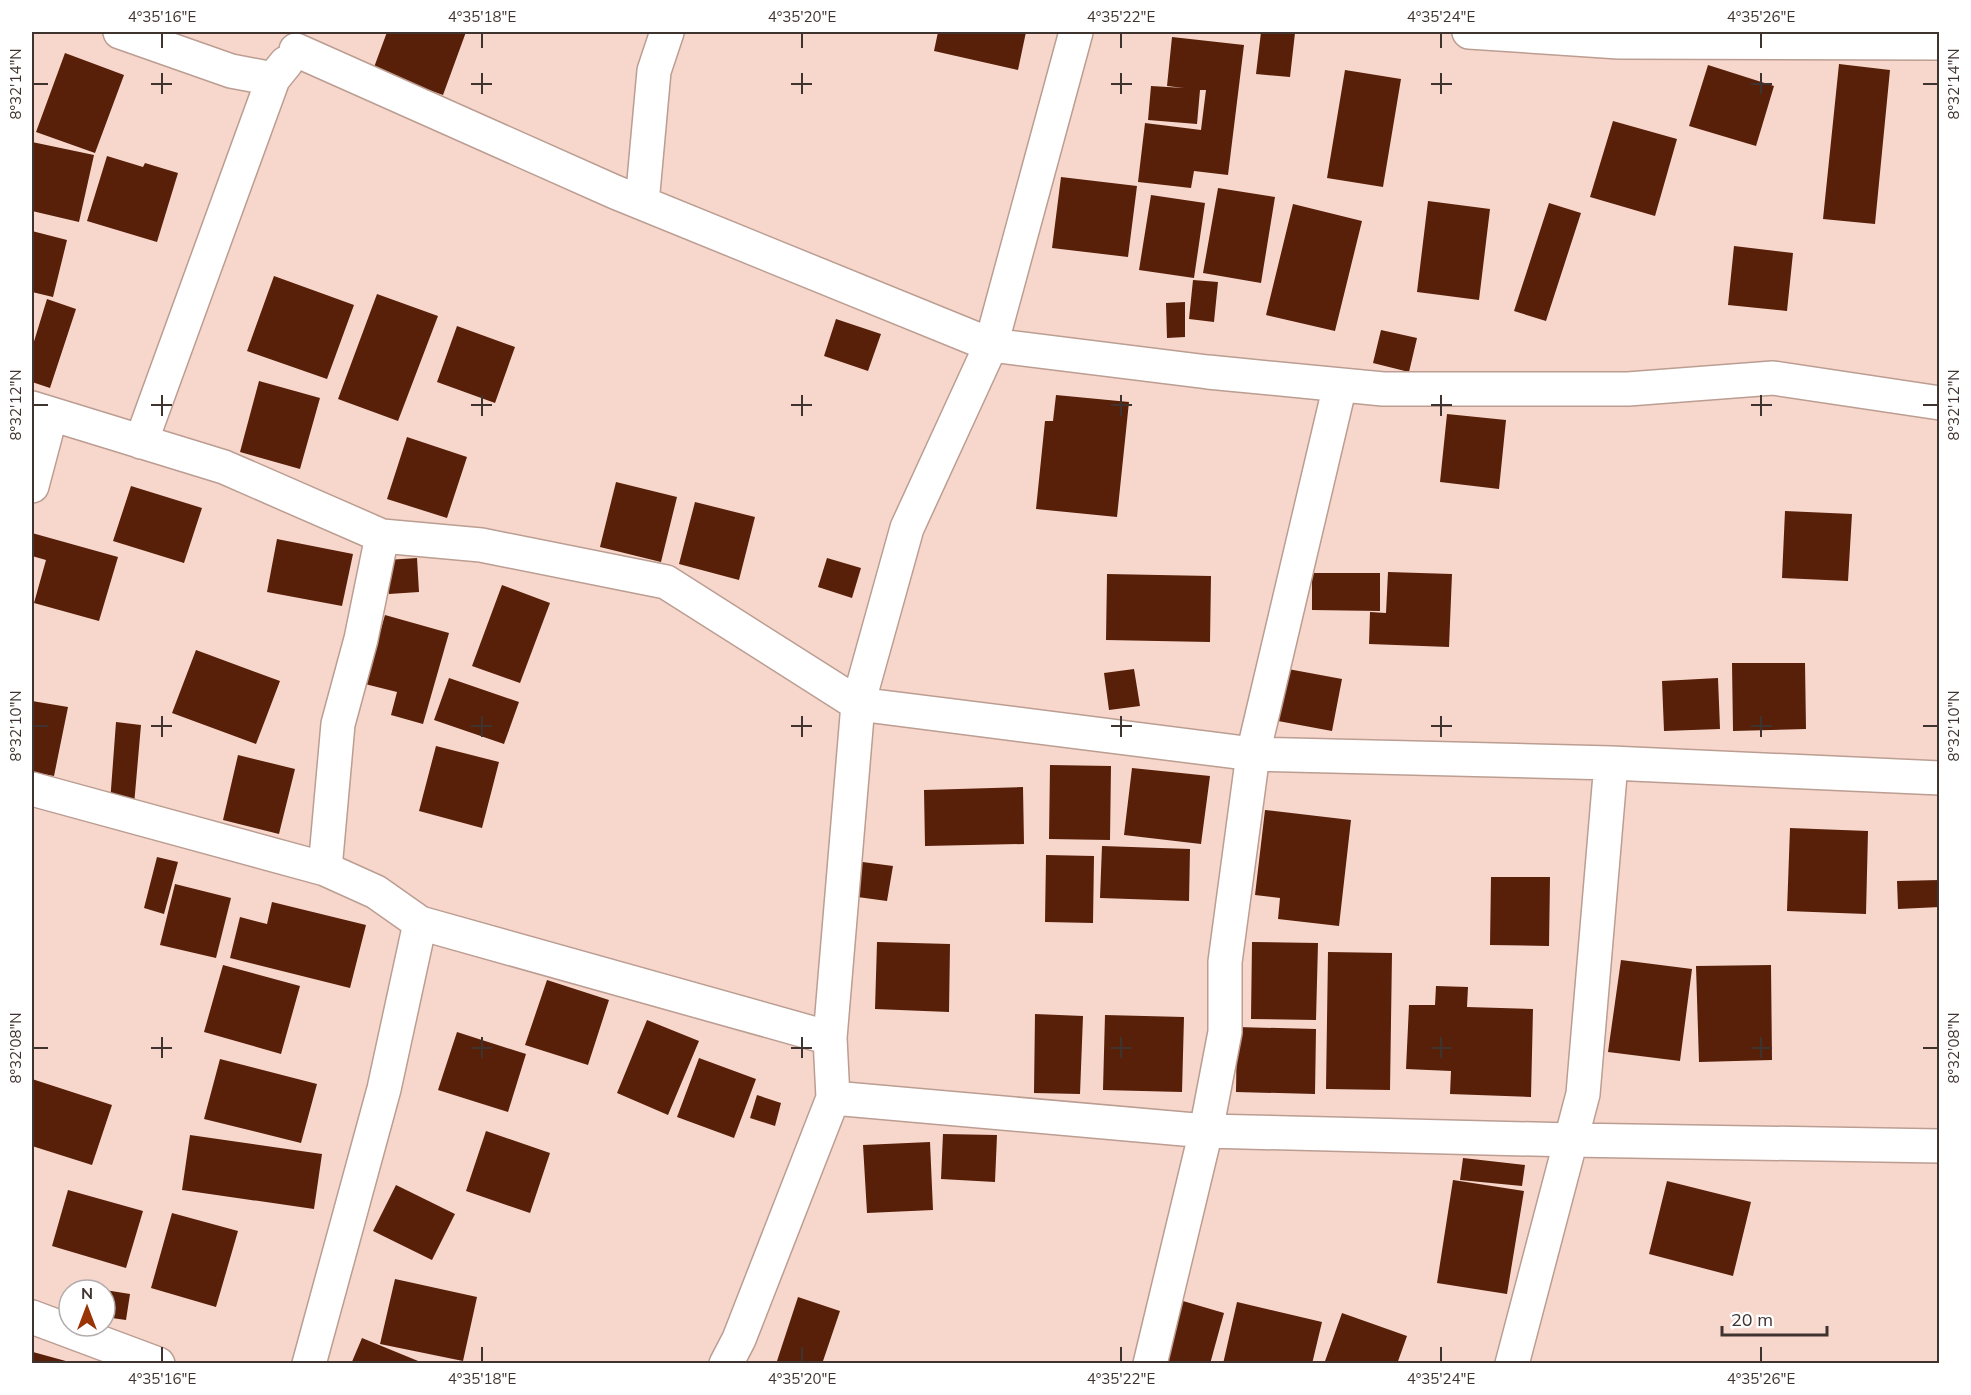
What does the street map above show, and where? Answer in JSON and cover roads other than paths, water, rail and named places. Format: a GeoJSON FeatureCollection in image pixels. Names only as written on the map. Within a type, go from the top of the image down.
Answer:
{"type":"FeatureCollection","features":[{"type":"Feature","properties":{"kind":"street"},"geometry":{"type":"LineString","coordinates":[[120,32],[231,71],[273,79]]}},
{"type":"Feature","properties":{"kind":"street"},"geometry":{"type":"LineString","coordinates":[[642,203],[654,71],[667,32]]}},
{"type":"Feature","properties":{"kind":"street"},"geometry":{"type":"LineString","coordinates":[[726,1364],[739,1340],[833,1098],[830,1038],[858,705],[907,528],[991,345],[1076,32]]}},
{"type":"Feature","properties":{"kind":"street"},"geometry":{"type":"LineString","coordinates":[[1469,32],[1619,42],[1940,43]]}},
{"type":"Feature","properties":{"kind":"street"},"geometry":{"type":"LineString","coordinates":[[141,442],[273,79],[303,41],[642,203],[991,345],[1208,372],[1383,389],[1628,389],[1773,378],[1940,403]]}},
{"type":"Feature","properties":{"kind":"street"},"geometry":{"type":"LineString","coordinates":[[1150,1364],[1206,1131],[1225,1032],[1225,962],[1253,754],[1340,385]]}},
{"type":"Feature","properties":{"kind":"street"},"geometry":{"type":"LineString","coordinates":[[32,486],[41,411],[224,467],[382,536],[481,545],[666,582],[858,705],[1253,754],[1611,763],[1940,778]]}},
{"type":"Feature","properties":{"kind":"street"},"geometry":{"type":"LineString","coordinates":[[325,869],[338,724],[361,639],[382,536]]}},
{"type":"Feature","properties":{"kind":"street"},"geometry":{"type":"LineString","coordinates":[[1512,1364],[1584,1094],[1611,763]]}},
{"type":"Feature","properties":{"kind":"street"},"geometry":{"type":"LineString","coordinates":[[32,789],[325,869],[376,892],[420,923],[830,1038]]}},
{"type":"Feature","properties":{"kind":"street"},"geometry":{"type":"LineString","coordinates":[[309,1364],[384,1089],[420,923]]}},
{"type":"Feature","properties":{"kind":"street"},"geometry":{"type":"LineString","coordinates":[[833,1098],[1206,1131],[1940,1146]]}},
{"type":"Feature","properties":{"kind":"street"},"geometry":{"type":"LineString","coordinates":[[32,1317],[158,1364]]}}]}
